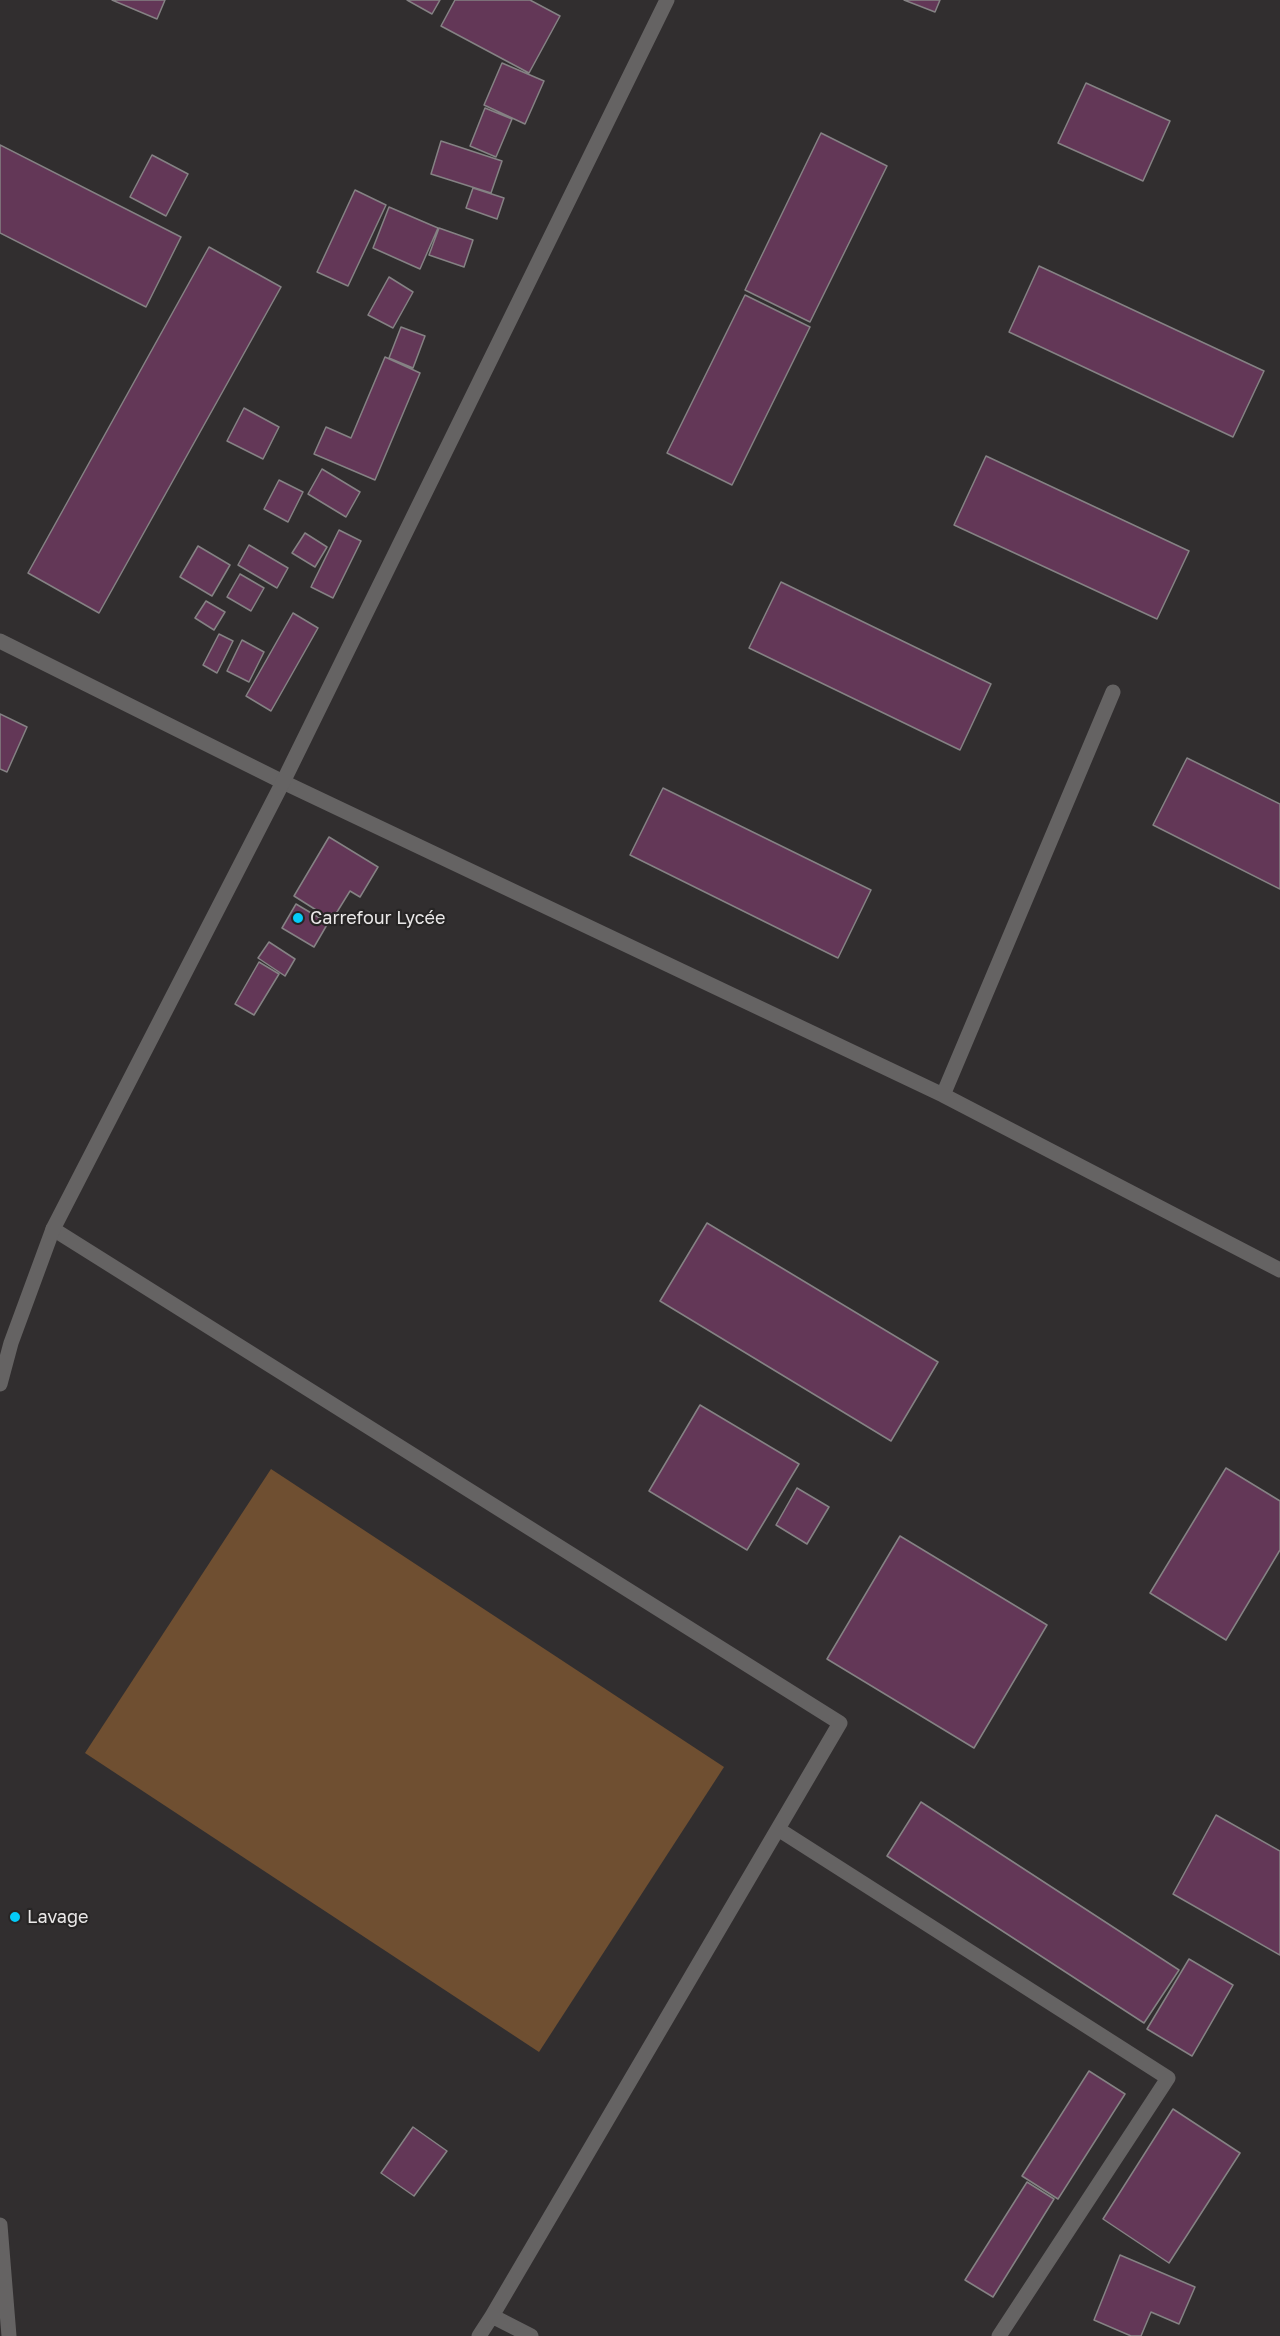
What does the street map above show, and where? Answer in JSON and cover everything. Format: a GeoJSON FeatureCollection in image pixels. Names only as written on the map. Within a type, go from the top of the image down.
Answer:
{"type":"FeatureCollection","features":[{"type":"Feature","properties":{"kind":"street"},"geometry":{"type":"LineString","coordinates":[[0,1384],[11,1343],[53,1229],[283,782],[667,0]]}},
{"type":"Feature","properties":{"kind":"street"},"geometry":{"type":"LineString","coordinates":[[0,641],[283,782],[943,1095],[1280,1270]]}},
{"type":"Feature","properties":{"kind":"street"},"geometry":{"type":"LineString","coordinates":[[943,1095],[1113,692]]}},
{"type":"Feature","properties":{"kind":"street"},"geometry":{"type":"LineString","coordinates":[[53,1229],[840,1723],[492,2316],[478,2336]]}},
{"type":"Feature","properties":{"kind":"street"},"geometry":{"type":"LineString","coordinates":[[778,1829],[1168,2078],[999,2336]]}},
{"type":"Feature","properties":{"kind":"street"},"geometry":{"type":"LineString","coordinates":[[0,2225],[2,2297],[9,2336]]}},
{"type":"Feature","properties":{"kind":"street"},"geometry":{"type":"LineString","coordinates":[[492,2316],[531,2336]]}},
{"type":"Feature","properties":{"kind":"shaded area"},"geometry":{"type":"Polygon","coordinates":[[[271,1469],[724,1767],[539,2052],[85,1753],[271,1469]]]}},
{"type":"Feature","properties":{"kind":"building"},"geometry":{"type":"Polygon","coordinates":[[[112,0],[165,0],[157,19],[112,0]]]}},
{"type":"Feature","properties":{"kind":"building"},"geometry":{"type":"Polygon","coordinates":[[[407,0],[440,0],[432,14],[407,0]]]}},
{"type":"Feature","properties":{"kind":"building"},"geometry":{"type":"Polygon","coordinates":[[[455,0],[530,0],[560,16],[529,73],[441,26],[455,0]]]}},
{"type":"Feature","properties":{"kind":"building"},"geometry":{"type":"Polygon","coordinates":[[[904,0],[940,0],[935,12],[904,0]]]}},
{"type":"Feature","properties":{"kind":"building"},"geometry":{"type":"Polygon","coordinates":[[[502,63],[544,81],[525,124],[484,105],[502,63]]]}},
{"type":"Feature","properties":{"kind":"building"},"geometry":{"type":"Polygon","coordinates":[[[1086,83],[1170,121],[1143,181],[1058,143],[1086,83]]]}},
{"type":"Feature","properties":{"kind":"building"},"geometry":{"type":"Polygon","coordinates":[[[485,108],[512,119],[496,157],[470,146],[485,108]]]}},
{"type":"Feature","properties":{"kind":"building"},"geometry":{"type":"Polygon","coordinates":[[[821,133],[887,166],[810,322],[745,290],[821,133]]]}},
{"type":"Feature","properties":{"kind":"building"},"geometry":{"type":"Polygon","coordinates":[[[441,141],[502,161],[491,193],[431,174],[441,141]]]}},
{"type":"Feature","properties":{"kind":"building"},"geometry":{"type":"Polygon","coordinates":[[[0,145],[181,237],[146,307],[0,233],[0,145]]]}},
{"type":"Feature","properties":{"kind":"building"},"geometry":{"type":"Polygon","coordinates":[[[152,155],[188,174],[166,216],[130,197],[152,155]]]}},
{"type":"Feature","properties":{"kind":"building"},"geometry":{"type":"Polygon","coordinates":[[[473,188],[504,198],[497,219],[466,208],[473,188]]]}},
{"type":"Feature","properties":{"kind":"building"},"geometry":{"type":"Polygon","coordinates":[[[355,190],[386,205],[348,286],[317,272],[355,190]]]}},
{"type":"Feature","properties":{"kind":"building"},"geometry":{"type":"Polygon","coordinates":[[[389,207],[438,228],[420,269],[373,248],[389,207]]]}},
{"type":"Feature","properties":{"kind":"building"},"geometry":{"type":"Polygon","coordinates":[[[439,228],[473,240],[464,267],[429,255],[439,228]]]}},
{"type":"Feature","properties":{"kind":"building"},"geometry":{"type":"Polygon","coordinates":[[[209,247],[281,287],[99,613],[28,573],[209,247]]]}},
{"type":"Feature","properties":{"kind":"building"},"geometry":{"type":"Polygon","coordinates":[[[1039,266],[1264,371],[1233,437],[1009,332],[1039,266]]]}},
{"type":"Feature","properties":{"kind":"building"},"geometry":{"type":"Polygon","coordinates":[[[389,277],[413,292],[393,328],[368,315],[389,277]]]}},
{"type":"Feature","properties":{"kind":"building"},"geometry":{"type":"Polygon","coordinates":[[[745,295],[810,327],[732,485],[667,453],[745,295]]]}},
{"type":"Feature","properties":{"kind":"building"},"geometry":{"type":"Polygon","coordinates":[[[401,327],[425,336],[413,368],[389,358],[401,327]]]}},
{"type":"Feature","properties":{"kind":"building"},"geometry":{"type":"Polygon","coordinates":[[[385,357],[420,373],[375,480],[314,454],[326,427],[351,438],[385,357]]]}},
{"type":"Feature","properties":{"kind":"building"},"geometry":{"type":"Polygon","coordinates":[[[244,408],[279,427],[263,459],[227,441],[244,408]]]}},
{"type":"Feature","properties":{"kind":"building"},"geometry":{"type":"Polygon","coordinates":[[[986,456],[1189,551],[1157,619],[954,525],[986,456]]]}},
{"type":"Feature","properties":{"kind":"building"},"geometry":{"type":"Polygon","coordinates":[[[322,469],[360,492],[346,517],[308,494],[322,469]]]}},
{"type":"Feature","properties":{"kind":"building"},"geometry":{"type":"Polygon","coordinates":[[[279,480],[303,492],[288,522],[264,509],[279,480]]]}},
{"type":"Feature","properties":{"kind":"building"},"geometry":{"type":"Polygon","coordinates":[[[339,530],[361,541],[333,598],[311,587],[339,530]]]}},
{"type":"Feature","properties":{"kind":"building"},"geometry":{"type":"Polygon","coordinates":[[[305,533],[327,547],[315,567],[292,553],[305,533]]]}},
{"type":"Feature","properties":{"kind":"building"},"geometry":{"type":"Polygon","coordinates":[[[249,545],[288,568],[277,588],[238,565],[249,545]]]}},
{"type":"Feature","properties":{"kind":"building"},"geometry":{"type":"Polygon","coordinates":[[[198,546],[230,565],[212,596],[180,577],[198,546]]]}},
{"type":"Feature","properties":{"kind":"building"},"geometry":{"type":"Polygon","coordinates":[[[240,574],[264,588],[251,611],[227,597],[240,574]]]}},
{"type":"Feature","properties":{"kind":"building"},"geometry":{"type":"Polygon","coordinates":[[[781,582],[991,684],[960,750],[749,648],[781,582]]]}},
{"type":"Feature","properties":{"kind":"building"},"geometry":{"type":"Polygon","coordinates":[[[206,601],[225,612],[214,630],[195,618],[206,601]]]}},
{"type":"Feature","properties":{"kind":"building"},"geometry":{"type":"Polygon","coordinates":[[[293,613],[318,628],[271,711],[246,696],[293,613]]]}},
{"type":"Feature","properties":{"kind":"building"},"geometry":{"type":"Polygon","coordinates":[[[219,634],[233,641],[217,673],[203,665],[219,634]]]}},
{"type":"Feature","properties":{"kind":"building"},"geometry":{"type":"Polygon","coordinates":[[[242,640],[264,652],[249,682],[227,671],[242,640]]]}},
{"type":"Feature","properties":{"kind":"building"},"geometry":{"type":"Polygon","coordinates":[[[0,714],[27,727],[7,772],[0,769],[0,714]]]}},
{"type":"Feature","properties":{"kind":"building"},"geometry":{"type":"Polygon","coordinates":[[[1187,758],[1280,804],[1280,889],[1153,825],[1187,758]]]}},
{"type":"Feature","properties":{"kind":"building"},"geometry":{"type":"Polygon","coordinates":[[[663,788],[871,890],[838,958],[630,855],[663,788]]]}},
{"type":"Feature","properties":{"kind":"building"},"geometry":{"type":"Polygon","coordinates":[[[329,837],[378,867],[360,897],[350,891],[332,920],[294,896],[329,837]]]}},
{"type":"Feature","properties":{"kind":"building"},"geometry":{"type":"Polygon","coordinates":[[[296,904],[328,923],[314,947],[282,928],[296,904]]]}},
{"type":"Feature","properties":{"kind":"building"},"geometry":{"type":"Polygon","coordinates":[[[269,942],[295,959],[285,976],[258,958],[269,942]]]}},
{"type":"Feature","properties":{"kind":"building"},"geometry":{"type":"Polygon","coordinates":[[[259,962],[279,974],[254,1015],[235,1004],[259,962]]]}},
{"type":"Feature","properties":{"kind":"building"},"geometry":{"type":"Polygon","coordinates":[[[707,1223],[938,1362],[891,1441],[660,1301],[707,1223]]]}},
{"type":"Feature","properties":{"kind":"building"},"geometry":{"type":"Polygon","coordinates":[[[700,1405],[799,1464],[747,1550],[649,1491],[700,1405]]]}},
{"type":"Feature","properties":{"kind":"building"},"geometry":{"type":"Polygon","coordinates":[[[1226,1468],[1280,1501],[1280,1550],[1226,1640],[1150,1593],[1226,1468]]]}},
{"type":"Feature","properties":{"kind":"building"},"geometry":{"type":"Polygon","coordinates":[[[797,1488],[829,1507],[807,1544],[776,1525],[797,1488]]]}},
{"type":"Feature","properties":{"kind":"building"},"geometry":{"type":"Polygon","coordinates":[[[900,1536],[1047,1625],[974,1748],[827,1659],[900,1536]]]}},
{"type":"Feature","properties":{"kind":"building"},"geometry":{"type":"Polygon","coordinates":[[[921,1802],[1179,1970],[1144,2023],[887,1856],[921,1802]]]}},
{"type":"Feature","properties":{"kind":"building"},"geometry":{"type":"Polygon","coordinates":[[[1216,1815],[1280,1851],[1280,1955],[1173,1894],[1216,1815]]]}},
{"type":"Feature","properties":{"kind":"building"},"geometry":{"type":"Polygon","coordinates":[[[1189,1959],[1233,1985],[1192,2056],[1147,2029],[1189,1959]]]}},
{"type":"Feature","properties":{"kind":"building"},"geometry":{"type":"Polygon","coordinates":[[[1089,2071],[1125,2094],[1058,2199],[1022,2176],[1089,2071]]]}},
{"type":"Feature","properties":{"kind":"building"},"geometry":{"type":"Polygon","coordinates":[[[1173,2109],[1240,2153],[1169,2263],[1103,2219],[1173,2109]]]}},
{"type":"Feature","properties":{"kind":"building"},"geometry":{"type":"Polygon","coordinates":[[[413,2127],[447,2151],[414,2196],[381,2173],[413,2127]]]}},
{"type":"Feature","properties":{"kind":"building"},"geometry":{"type":"Polygon","coordinates":[[[1027,2182],[1054,2199],[993,2297],[965,2280],[1027,2182]]]}},
{"type":"Feature","properties":{"kind":"building"},"geometry":{"type":"Polygon","coordinates":[[[1120,2255],[1195,2287],[1179,2324],[1151,2312],[1141,2336],[1131,2336],[1094,2320],[1120,2255]]]}},
{"type":"Feature","properties":{"kind":"place","name":"Carrefour Lycée"},"geometry":{"type":"Point","coordinates":[298,918]}},
{"type":"Feature","properties":{"kind":"place","name":"Lavage"},"geometry":{"type":"Point","coordinates":[15,1917]}}]}
